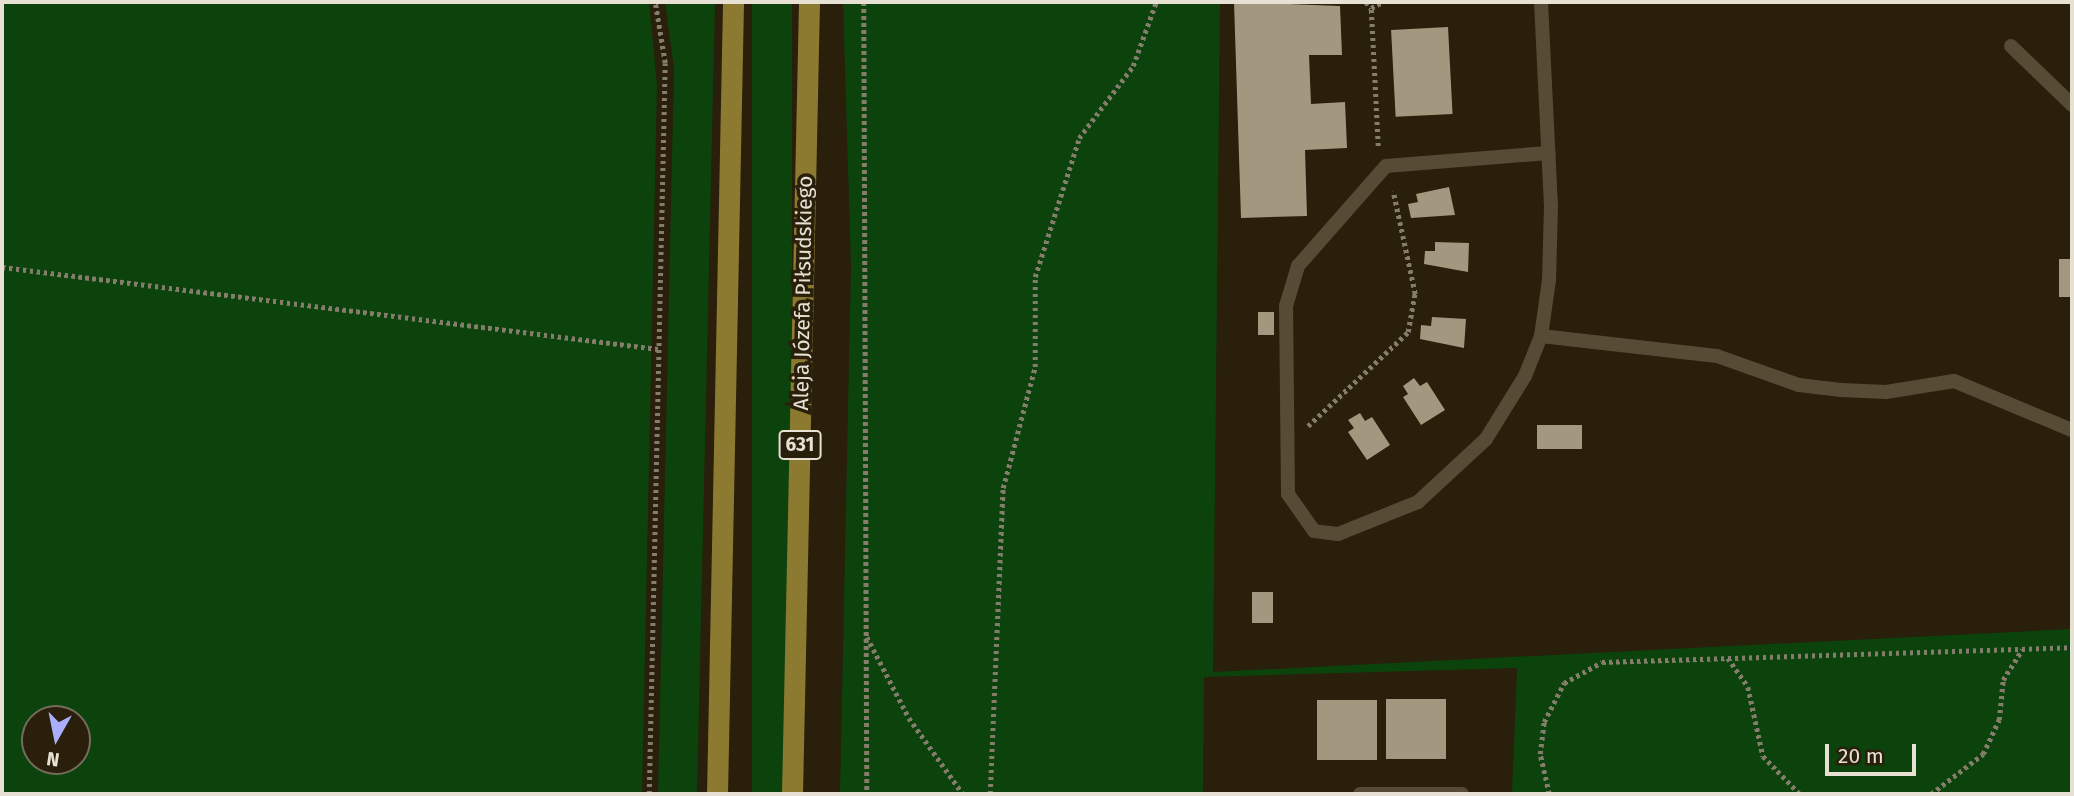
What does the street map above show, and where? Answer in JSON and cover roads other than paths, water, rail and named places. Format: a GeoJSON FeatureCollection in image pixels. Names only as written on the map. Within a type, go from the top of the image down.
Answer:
{"type":"FeatureCollection","features":[{"type":"Feature","properties":{"kind":"main road"},"geometry":{"type":"LineString","coordinates":[[716,794],[733,2]]}},
{"type":"Feature","properties":{"kind":"main road","name":"Aleja Józefa Piłsudskiego"},"geometry":{"type":"LineString","coordinates":[[792,794],[809,2]]}},
{"type":"Feature","properties":{"kind":"lane"},"geometry":{"type":"LineString","coordinates":[[1541,2],[1548,153],[1549,280],[1541,336],[1486,439],[1436,488],[1393,516],[1338,534],[1314,531],[1289,494],[1290,285],[1360,190],[1386,166],[1548,153]]}},
{"type":"Feature","properties":{"kind":"lane"},"geometry":{"type":"LineString","coordinates":[[2011,46],[2072,104]]}},
{"type":"Feature","properties":{"kind":"lane"},"geometry":{"type":"LineString","coordinates":[[1541,336],[1717,356],[1760,374],[1841,390],[1886,392],[1954,381],[2072,430]]}},
{"type":"Feature","properties":{"kind":"lane"},"geometry":{"type":"LineString","coordinates":[[1360,794],[1462,794]]}}]}
